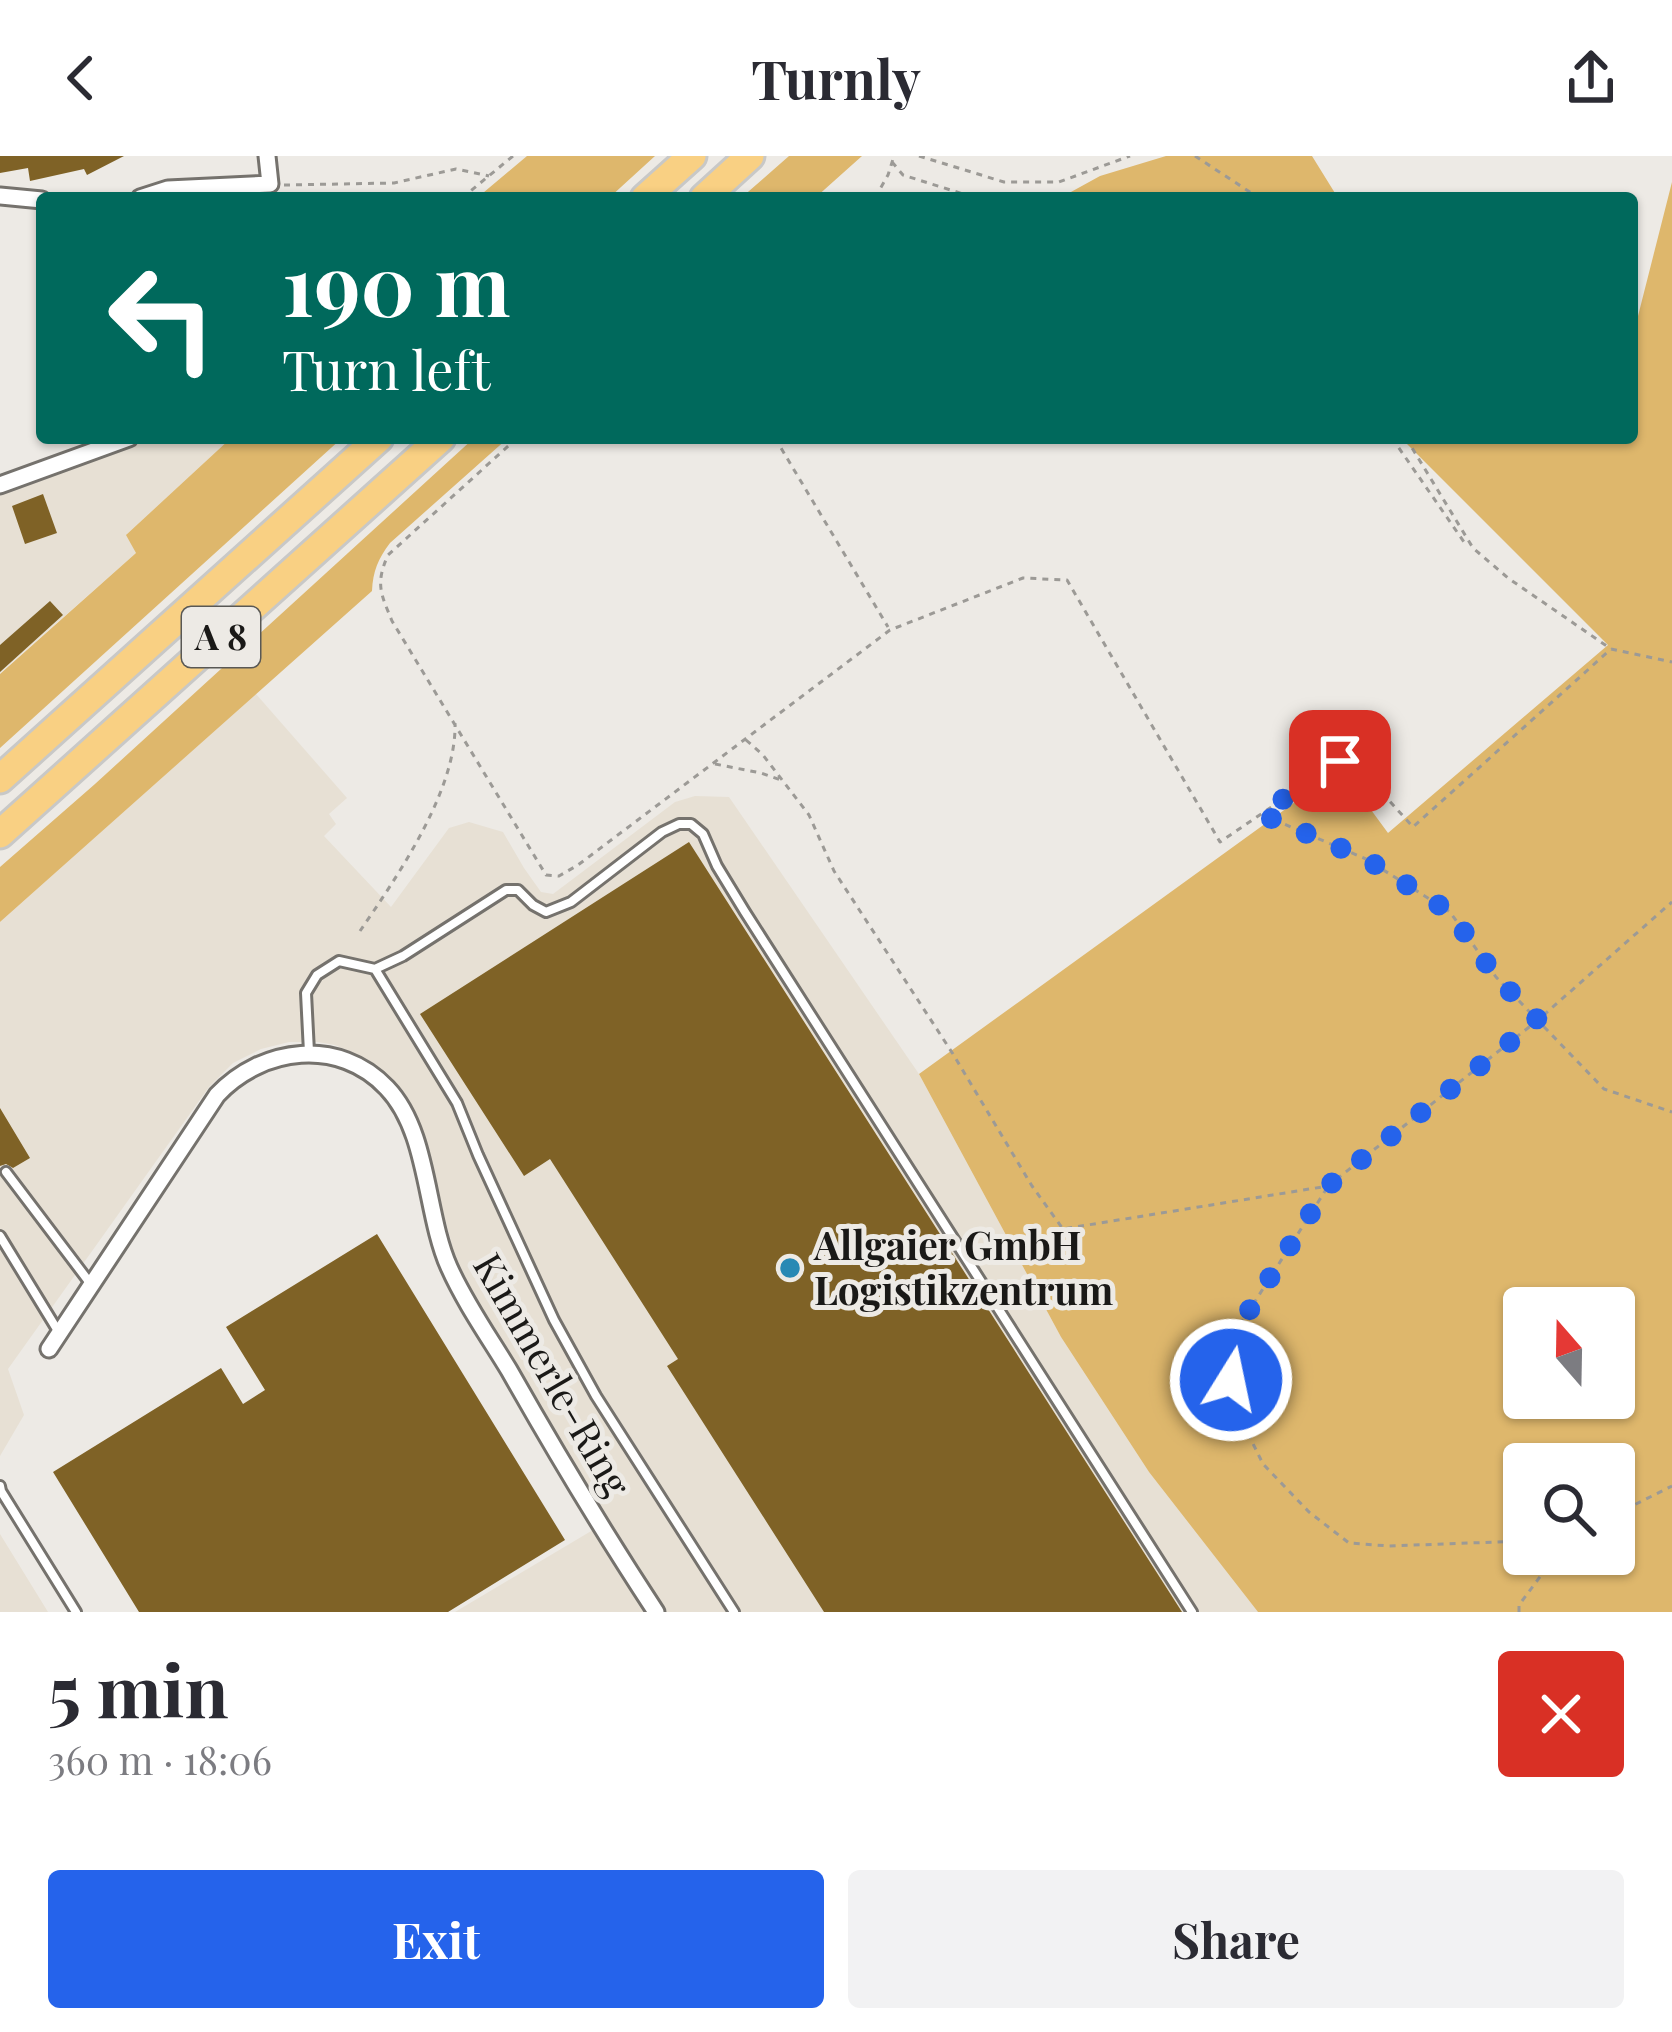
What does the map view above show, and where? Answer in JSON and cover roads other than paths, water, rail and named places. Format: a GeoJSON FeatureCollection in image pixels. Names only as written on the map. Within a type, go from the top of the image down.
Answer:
{"type":"FeatureCollection","features":[{"type":"Feature","properties":{"kind":"highway"},"geometry":{"type":"LineString","coordinates":[[652,192],[692,156]]}},
{"type":"Feature","properties":{"kind":"highway"},"geometry":{"type":"LineString","coordinates":[[710,192],[749,156]]}},
{"type":"Feature","properties":{"kind":"highway","name":"A 8"},"geometry":{"type":"LineString","coordinates":[[0,779],[372,444]]}},
{"type":"Feature","properties":{"kind":"highway","name":"A 8"},"geometry":{"type":"LineString","coordinates":[[0,835],[434,444]]}},
{"type":"Feature","properties":{"kind":"street"},"geometry":{"type":"LineString","coordinates":[[159,192],[270,184],[267,156]]}},
{"type":"Feature","properties":{"kind":"street"},"geometry":{"type":"LineString","coordinates":[[0,196],[36,199]]}},
{"type":"Feature","properties":{"kind":"street"},"geometry":{"type":"LineString","coordinates":[[0,484],[112,444]]}},
{"type":"Feature","properties":{"kind":"street"},"geometry":{"type":"LineString","coordinates":[[49,1349],[226,1084],[263,1061],[310,1053]]}},
{"type":"Feature","properties":{"kind":"street","name":"Kimmerle-Ring"},"geometry":{"type":"LineString","coordinates":[[310,1053],[356,1066],[396,1098],[409,1122],[448,1266],[588,1508],[656,1612]]}},
{"type":"Feature","properties":{"kind":"lane"},"geometry":{"type":"LineString","coordinates":[[310,1053],[306,993],[330,964],[339,961],[375,969],[403,956],[498,893],[518,890],[546,912],[571,902],[662,832],[691,824],[704,834],[745,912],[1192,1612]]}},
{"type":"Feature","properties":{"kind":"lane"},"geometry":{"type":"LineString","coordinates":[[375,969],[457,1103],[554,1320],[596,1396],[734,1612]]}},
{"type":"Feature","properties":{"kind":"lane"},"geometry":{"type":"LineString","coordinates":[[6,1172],[90,1283]]}},
{"type":"Feature","properties":{"kind":"lane"},"geometry":{"type":"LineString","coordinates":[[0,1236],[59,1332]]}},
{"type":"Feature","properties":{"kind":"lane"},"geometry":{"type":"LineString","coordinates":[[0,1486],[76,1612]]}},
{"type":"Feature","properties":{"kind":"place","name":"Allgaier GmbH Logistikzentrum"},"geometry":{"type":"Point","coordinates":[790,1268]}}]}
